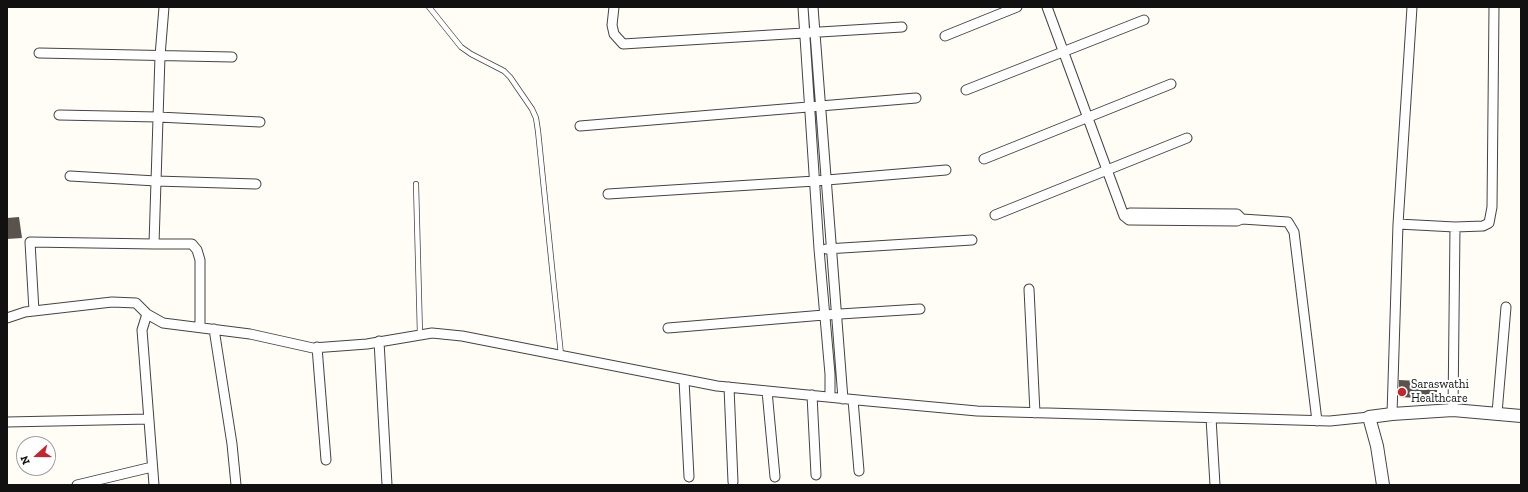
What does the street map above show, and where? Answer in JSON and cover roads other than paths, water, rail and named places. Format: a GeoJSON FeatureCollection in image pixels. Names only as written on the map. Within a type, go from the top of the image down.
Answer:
{"type":"FeatureCollection","features":[{"type":"Feature","properties":{"kind":"street"},"geometry":{"type":"LineString","coordinates":[[154,244],[160,56],[164,7]]}},
{"type":"Feature","properties":{"kind":"street"},"geometry":{"type":"LineString","coordinates":[[614,7],[612,25],[614,34],[623,44],[902,27]]}},
{"type":"Feature","properties":{"kind":"street"},"geometry":{"type":"LineString","coordinates":[[802,7],[824,315],[830,374],[830,397]]}},
{"type":"Feature","properties":{"kind":"street"},"geometry":{"type":"LineString","coordinates":[[814,7],[843,399]]}},
{"type":"Feature","properties":{"kind":"street"},"geometry":{"type":"LineString","coordinates":[[945,36],[1017,7]]}},
{"type":"Feature","properties":{"kind":"street"},"geometry":{"type":"LineString","coordinates":[[1047,7],[1124,216],[1129,220],[1238,221],[1242,218],[1288,222],[1294,232],[1317,421]]}},
{"type":"Feature","properties":{"kind":"street"},"geometry":{"type":"LineString","coordinates":[[1392,414],[1398,224],[1412,7]]}},
{"type":"Feature","properties":{"kind":"street"},"geometry":{"type":"LineString","coordinates":[[1398,224],[1455,227],[1482,226],[1489,223],[1491,218],[1494,7]]}},
{"type":"Feature","properties":{"kind":"street"},"geometry":{"type":"LineString","coordinates":[[966,90],[1144,20]]}},
{"type":"Feature","properties":{"kind":"street"},"geometry":{"type":"LineString","coordinates":[[39,53],[232,57]]}},
{"type":"Feature","properties":{"kind":"street"},"geometry":{"type":"LineString","coordinates":[[984,159],[1171,84]]}},
{"type":"Feature","properties":{"kind":"street"},"geometry":{"type":"LineString","coordinates":[[580,126],[916,98]]}},
{"type":"Feature","properties":{"kind":"street"},"geometry":{"type":"LineString","coordinates":[[59,115],[158,117],[260,122]]}},
{"type":"Feature","properties":{"kind":"street"},"geometry":{"type":"LineString","coordinates":[[995,215],[1187,138]]}},
{"type":"Feature","properties":{"kind":"street"},"geometry":{"type":"LineString","coordinates":[[608,194],[815,181],[946,170]]}},
{"type":"Feature","properties":{"kind":"street"},"geometry":{"type":"LineString","coordinates":[[70,176],[156,181],[256,184]]}},
{"type":"Feature","properties":{"kind":"street"},"geometry":{"type":"LineString","coordinates":[[1453,410],[1455,227]]}},
{"type":"Feature","properties":{"kind":"street"},"geometry":{"type":"LineString","coordinates":[[819,249],[972,240]]}},
{"type":"Feature","properties":{"kind":"street"},"geometry":{"type":"LineString","coordinates":[[34,311],[30,242],[192,244],[197,250],[200,260],[200,327]]}},
{"type":"Feature","properties":{"kind":"street"},"geometry":{"type":"LineString","coordinates":[[1029,289],[1035,413]]}},
{"type":"Feature","properties":{"kind":"street"},"geometry":{"type":"LineString","coordinates":[[7,318],[25,312],[112,302],[136,303],[146,314],[163,323],[250,334],[313,348],[379,341],[432,333],[462,336],[684,380],[729,387],[977,411],[1317,421],[1453,410],[1521,416]]}},
{"type":"Feature","properties":{"kind":"street"},"geometry":{"type":"LineString","coordinates":[[1497,413],[1506,307]]}},
{"type":"Feature","properties":{"kind":"street"},"geometry":{"type":"LineString","coordinates":[[668,328],[837,314],[920,309]]}},
{"type":"Feature","properties":{"kind":"street"},"geometry":{"type":"LineString","coordinates":[[146,314],[142,330],[154,485]]}},
{"type":"Feature","properties":{"kind":"street"},"geometry":{"type":"LineString","coordinates":[[214,329],[232,444],[236,485]]}},
{"type":"Feature","properties":{"kind":"street"},"geometry":{"type":"LineString","coordinates":[[379,341],[387,485]]}},
{"type":"Feature","properties":{"kind":"street"},"geometry":{"type":"LineString","coordinates":[[318,347],[326,460]]}},
{"type":"Feature","properties":{"kind":"street"},"geometry":{"type":"LineString","coordinates":[[684,380],[689,477]]}},
{"type":"Feature","properties":{"kind":"street"},"geometry":{"type":"LineString","coordinates":[[729,387],[733,482]]}},
{"type":"Feature","properties":{"kind":"street"},"geometry":{"type":"LineString","coordinates":[[767,391],[775,477]]}},
{"type":"Feature","properties":{"kind":"street"},"geometry":{"type":"LineString","coordinates":[[812,396],[816,475]]}},
{"type":"Feature","properties":{"kind":"street"},"geometry":{"type":"LineString","coordinates":[[853,400],[859,471]]}},
{"type":"Feature","properties":{"kind":"street"},"geometry":{"type":"LineString","coordinates":[[1369,417],[1383,485]]}},
{"type":"Feature","properties":{"kind":"street"},"geometry":{"type":"LineString","coordinates":[[7,422],[149,418]]}},
{"type":"Feature","properties":{"kind":"street"},"geometry":{"type":"LineString","coordinates":[[1211,418],[1215,485]]}},
{"type":"Feature","properties":{"kind":"street"},"geometry":{"type":"LineString","coordinates":[[77,485],[152,467]]}},
{"type":"Feature","properties":{"kind":"lane"},"geometry":{"type":"LineString","coordinates":[[429,7],[461,47],[471,54],[504,71],[510,77],[532,109],[536,118],[561,356]]}},
{"type":"Feature","properties":{"kind":"lane"},"geometry":{"type":"LineString","coordinates":[[416,184],[420,335]]}},
{"type":"Feature","properties":{"kind":"place","name":"Saraswathi Healthcare"},"geometry":{"type":"Point","coordinates":[1402,392]}}]}
